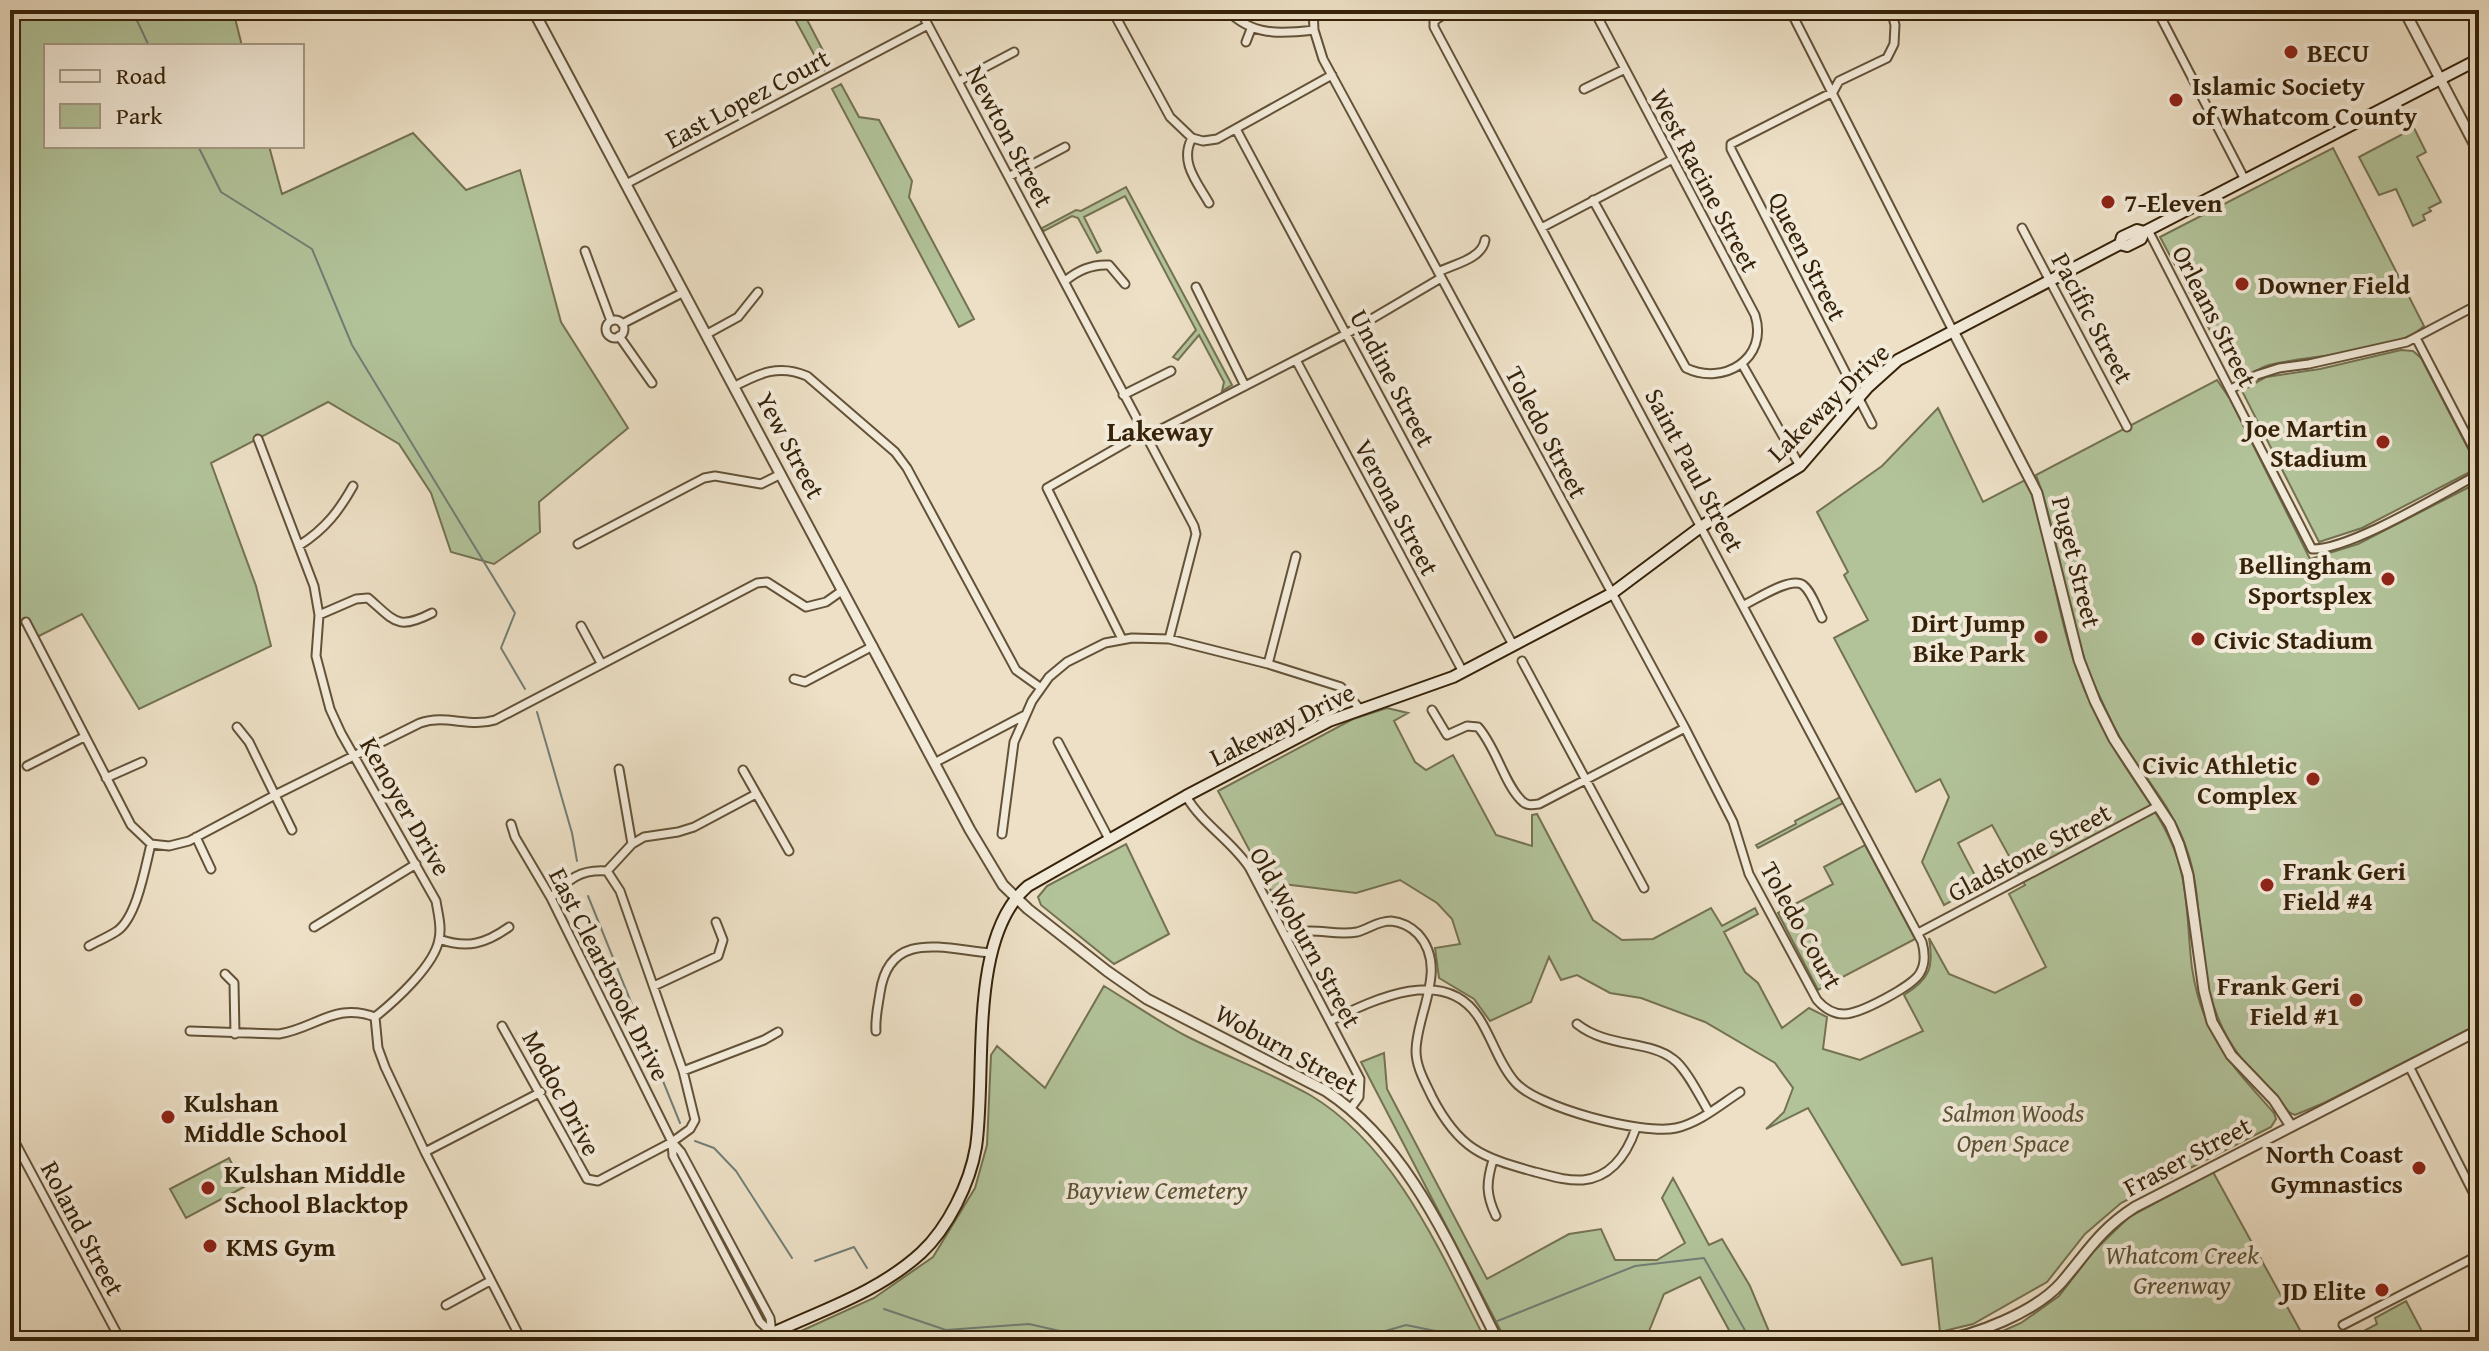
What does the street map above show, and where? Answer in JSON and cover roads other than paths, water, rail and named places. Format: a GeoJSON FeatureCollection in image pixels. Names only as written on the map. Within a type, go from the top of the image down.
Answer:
{"type":"FeatureCollection","features":[{"type":"Feature","properties":{"kind":"main road","name":"Lakeway Drive"},"geometry":{"type":"LineString","coordinates":[[756,1341],[862,1294],[893,1275],[928,1246],[951,1211],[976,1146],[990,953],[1005,914],[1015,897],[1028,886],[1186,796],[1310,731],[1360,709],[1463,672],[1611,594],[1702,526],[1800,466],[1858,398],[1898,360],[2120,244],[2127,246],[2141,239],[2146,231],[2479,59]]}},
{"type":"Feature","properties":{"kind":"street","name":"Yew Street"},"geometry":{"type":"LineString","coordinates":[[533,10],[970,830],[1003,885],[1015,897]]}},
{"type":"Feature","properties":{"kind":"street","name":"Newton Street"},"geometry":{"type":"LineString","coordinates":[[920,10],[1194,526],[1196,534],[1169,639]]}},
{"type":"Feature","properties":{"kind":"street"},"geometry":{"type":"LineString","coordinates":[[1112,10],[1170,117],[1192,138],[1208,141],[1236,129],[1332,75]]}},
{"type":"Feature","properties":{"kind":"street"},"geometry":{"type":"LineString","coordinates":[[1227,10],[1251,29],[1280,33],[1314,30]]}},
{"type":"Feature","properties":{"kind":"street","name":"Toledo Street"},"geometry":{"type":"LineString","coordinates":[[1313,10],[1318,46],[1332,75],[1685,728],[1733,822],[1742,854]]}},
{"type":"Feature","properties":{"kind":"street","name":"Saint Paul Street"},"geometry":{"type":"LineString","coordinates":[[1451,10],[1434,21],[1434,27],[1918,933]]}},
{"type":"Feature","properties":{"kind":"street","name":"Puget Street"},"geometry":{"type":"LineString","coordinates":[[1790,10],[2037,493],[2079,660],[2091,691],[2114,739],[2158,806],[2179,845],[2188,875],[2200,970],[2212,1022],[2231,1055],[2274,1100],[2291,1126]]}},
{"type":"Feature","properties":{"kind":"street"},"geometry":{"type":"LineString","coordinates":[[1833,92],[1839,81],[1887,58],[1894,44],[1895,25],[1891,10]]}},
{"type":"Feature","properties":{"kind":"street"},"geometry":{"type":"LineString","coordinates":[[2157,10],[2245,180]]}},
{"type":"Feature","properties":{"kind":"street"},"geometry":{"type":"LineString","coordinates":[[2404,10],[2479,153]]}},
{"type":"Feature","properties":{"kind":"street","name":"West Racine Street"},"geometry":{"type":"LineString","coordinates":[[1597,16],[1755,315],[1759,328],[1757,341],[1742,364]]}},
{"type":"Feature","properties":{"kind":"street","name":"East Lopez Court"},"geometry":{"type":"LineString","coordinates":[[626,184],[928,25]]}},
{"type":"Feature","properties":{"kind":"street"},"geometry":{"type":"LineString","coordinates":[[1246,42],[1251,29]]}},
{"type":"Feature","properties":{"kind":"street"},"geometry":{"type":"LineString","coordinates":[[959,81],[1014,52]]}},
{"type":"Feature","properties":{"kind":"street"},"geometry":{"type":"LineString","coordinates":[[1584,89],[1623,70]]}},
{"type":"Feature","properties":{"kind":"street","name":"Queen Street"},"geometry":{"type":"LineString","coordinates":[[1833,92],[1731,144],[1731,149],[1872,424]]}},
{"type":"Feature","properties":{"kind":"street","name":"Undine Street"},"geometry":{"type":"LineString","coordinates":[[1236,129],[1513,645]]}},
{"type":"Feature","properties":{"kind":"street"},"geometry":{"type":"LineString","coordinates":[[1192,138],[1186,152],[1187,163],[1209,203]]}},
{"type":"Feature","properties":{"kind":"street"},"geometry":{"type":"LineString","coordinates":[[1010,176],[1065,147]]}},
{"type":"Feature","properties":{"kind":"street"},"geometry":{"type":"LineString","coordinates":[[1543,227],[1671,160]]}},
{"type":"Feature","properties":{"kind":"street"},"geometry":{"type":"LineString","coordinates":[[1593,200],[1686,368],[1708,376],[1721,374],[1742,364],[1800,466]]}},
{"type":"Feature","properties":{"kind":"street","name":"Pacific Street"},"geometry":{"type":"LineString","coordinates":[[2022,228],[2127,427]]}},
{"type":"Feature","properties":{"kind":"street","name":"Orleans Street"},"geometry":{"type":"LineString","coordinates":[[2146,231],[2312,549],[2325,549],[2359,536],[2479,474]]}},
{"type":"Feature","properties":{"kind":"street"},"geometry":{"type":"LineString","coordinates":[[1146,437],[1346,334],[1478,253],[1484,247],[1485,240]]}},
{"type":"Feature","properties":{"kind":"street"},"geometry":{"type":"LineString","coordinates":[[585,251],[611,321]]}},
{"type":"Feature","properties":{"kind":"street"},"geometry":{"type":"LineString","coordinates":[[1065,281],[1073,274],[1098,264],[1109,265],[1125,284]]}},
{"type":"Feature","properties":{"kind":"street"},"geometry":{"type":"LineString","coordinates":[[1196,287],[1245,386]]}},
{"type":"Feature","properties":{"kind":"street"},"geometry":{"type":"LineString","coordinates":[[611,321],[622,324],[684,292]]}},
{"type":"Feature","properties":{"kind":"street"},"geometry":{"type":"LineString","coordinates":[[707,334],[738,317],[758,292]]}},
{"type":"Feature","properties":{"kind":"street"},"geometry":{"type":"LineString","coordinates":[[2231,389],[2257,375],[2279,368],[2407,342],[2479,304]]}},
{"type":"Feature","properties":{"kind":"street"},"geometry":{"type":"LineString","coordinates":[[611,321],[606,327],[608,335],[619,336],[652,383]]}},
{"type":"Feature","properties":{"kind":"street"},"geometry":{"type":"LineString","coordinates":[[619,336],[623,331],[622,324]]}},
{"type":"Feature","properties":{"kind":"street"},"geometry":{"type":"LineString","coordinates":[[2416,338],[2479,459]]}},
{"type":"Feature","properties":{"kind":"street","name":"Verona Street"},"geometry":{"type":"LineString","coordinates":[[1296,360],[1463,672]]}},
{"type":"Feature","properties":{"kind":"street"},"geometry":{"type":"LineString","coordinates":[[735,386],[758,374],[775,369],[792,369],[807,376],[895,452],[943,532],[1016,670],[1041,688]]}},
{"type":"Feature","properties":{"kind":"street"},"geometry":{"type":"LineString","coordinates":[[1123,395],[1171,371]]}},
{"type":"Feature","properties":{"kind":"street","name":"Kenoyer Drive"},"geometry":{"type":"LineString","coordinates":[[258,439],[314,586],[319,615],[316,656],[330,709],[436,901],[439,939]]}},
{"type":"Feature","properties":{"kind":"street"},"geometry":{"type":"LineString","coordinates":[[1122,639],[1047,488],[1127,442]]}},
{"type":"Feature","properties":{"kind":"street"},"geometry":{"type":"LineString","coordinates":[[578,544],[704,478],[715,476],[761,484],[781,474]]}},
{"type":"Feature","properties":{"kind":"street"},"geometry":{"type":"LineString","coordinates":[[300,545],[323,529],[337,514],[353,486]]}},
{"type":"Feature","properties":{"kind":"street"},"geometry":{"type":"LineString","coordinates":[[1268,664],[1296,556]]}},
{"type":"Feature","properties":{"kind":"street"},"geometry":{"type":"LineString","coordinates":[[26,622],[131,825],[151,844],[179,844],[427,720],[445,719],[477,724],[495,720],[757,583],[767,582],[806,607],[826,602],[843,590]]}},
{"type":"Feature","properties":{"kind":"street"},"geometry":{"type":"LineString","coordinates":[[1744,605],[1791,582],[1800,583],[1806,588],[1822,618]]}},
{"type":"Feature","properties":{"kind":"street"},"geometry":{"type":"LineString","coordinates":[[319,615],[356,599],[368,598],[389,618],[402,624],[432,613]]}},
{"type":"Feature","properties":{"kind":"street"},"geometry":{"type":"LineString","coordinates":[[581,626],[601,663]]}},
{"type":"Feature","properties":{"kind":"street"},"geometry":{"type":"LineString","coordinates":[[1002,834],[1014,742],[1025,715],[1041,688],[1067,662],[1105,643],[1122,639],[1169,639],[1268,664],[1341,687],[1360,709]]}},
{"type":"Feature","properties":{"kind":"street"},"geometry":{"type":"LineString","coordinates":[[794,679],[805,682],[873,646]]}},
{"type":"Feature","properties":{"kind":"street"},"geometry":{"type":"LineString","coordinates":[[1522,661],[1644,888]]}},
{"type":"Feature","properties":{"kind":"street"},"geometry":{"type":"LineString","coordinates":[[1432,710],[1447,735],[1467,726],[1481,729],[1524,803],[1539,804],[1685,728]]}},
{"type":"Feature","properties":{"kind":"street"},"geometry":{"type":"LineString","coordinates":[[936,762],[1025,715]]}},
{"type":"Feature","properties":{"kind":"street"},"geometry":{"type":"LineString","coordinates":[[237,727],[249,742],[277,794],[292,830]]}},
{"type":"Feature","properties":{"kind":"street"},"geometry":{"type":"LineString","coordinates":[[27,766],[84,737]]}},
{"type":"Feature","properties":{"kind":"street"},"geometry":{"type":"LineString","coordinates":[[1058,742],[1109,839]]}},
{"type":"Feature","properties":{"kind":"street"},"geometry":{"type":"LineString","coordinates":[[106,778],[142,762]]}},
{"type":"Feature","properties":{"kind":"street"},"geometry":{"type":"LineString","coordinates":[[619,769],[632,844]]}},
{"type":"Feature","properties":{"kind":"street"},"geometry":{"type":"LineString","coordinates":[[743,770],[789,851]]}},
{"type":"Feature","properties":{"kind":"street"},"geometry":{"type":"LineString","coordinates":[[551,898],[570,877],[583,872],[607,871],[632,844],[644,837],[694,827],[756,794]]}},
{"type":"Feature","properties":{"kind":"street","name":"Old Woburn Street"},"geometry":{"type":"LineString","coordinates":[[1186,796],[1243,858],[1286,937],[1361,1082],[1359,1097],[1351,1108]]}},
{"type":"Feature","properties":{"kind":"street","name":"Gladstone Street"},"geometry":{"type":"LineString","coordinates":[[1918,933],[2158,806]]}},
{"type":"Feature","properties":{"kind":"street","name":"East Clearbrook Drive"},"geometry":{"type":"LineString","coordinates":[[511,824],[672,1142],[681,1152],[770,1318],[772,1333]]}},
{"type":"Feature","properties":{"kind":"street"},"geometry":{"type":"LineString","coordinates":[[196,837],[211,869]]}},
{"type":"Feature","properties":{"kind":"street"},"geometry":{"type":"LineString","coordinates":[[89,946],[125,923],[133,907],[151,844]]}},
{"type":"Feature","properties":{"kind":"street","name":"Toledo Court"},"geometry":{"type":"LineString","coordinates":[[1742,854],[1749,874],[1814,995],[1831,1011],[1842,1014],[1855,1012],[1914,981],[1925,961],[1918,933]]}},
{"type":"Feature","properties":{"kind":"street"},"geometry":{"type":"LineString","coordinates":[[314,927],[416,864]]}},
{"type":"Feature","properties":{"kind":"street"},"geometry":{"type":"LineString","coordinates":[[607,871],[620,891],[654,986],[683,1071],[695,1120],[690,1129],[672,1142]]}},
{"type":"Feature","properties":{"kind":"street","name":"Woburn Street"},"geometry":{"type":"LineString","coordinates":[[1015,897],[1147,999],[1326,1091],[1351,1108],[1382,1138],[1410,1176],[1498,1341]]}},
{"type":"Feature","properties":{"kind":"street"},"geometry":{"type":"LineString","coordinates":[[1286,937],[1305,930],[1348,933],[1384,921],[1404,924],[1421,937],[1426,947],[1430,990],[1417,1041],[1419,1069],[1448,1124],[1467,1145],[1493,1160],[1562,1179],[1593,1178],[1616,1165],[1625,1154],[1636,1128]]}},
{"type":"Feature","properties":{"kind":"street"},"geometry":{"type":"LineString","coordinates":[[654,986],[718,956],[723,940],[716,922]]}},
{"type":"Feature","properties":{"kind":"street"},"geometry":{"type":"LineString","coordinates":[[375,1017],[388,1007],[427,963],[436,951],[439,939],[469,946],[492,939],[509,927]]}},
{"type":"Feature","properties":{"kind":"street"},"geometry":{"type":"LineString","coordinates":[[876,1031],[882,976],[896,956],[923,947],[990,953]]}},
{"type":"Feature","properties":{"kind":"street"},"geometry":{"type":"LineString","coordinates":[[225,974],[234,983],[235,1034]]}},
{"type":"Feature","properties":{"kind":"street"},"geometry":{"type":"LineString","coordinates":[[1330,1021],[1386,996],[1430,990],[1449,993],[1468,1004],[1484,1025],[1511,1077],[1526,1092],[1545,1102],[1636,1128],[1678,1127],[1740,1092]]}},
{"type":"Feature","properties":{"kind":"street"},"geometry":{"type":"LineString","coordinates":[[190,1031],[235,1034],[292,1032],[334,1013],[360,1012],[375,1017]]}},
{"type":"Feature","properties":{"kind":"street"},"geometry":{"type":"LineString","coordinates":[[375,1017],[378,1048],[425,1152],[522,1341]]}},
{"type":"Feature","properties":{"kind":"street"},"geometry":{"type":"LineString","coordinates":[[1577,1024],[1595,1037],[1673,1058],[1709,1112]]}},
{"type":"Feature","properties":{"kind":"street","name":"Modoc Drive"},"geometry":{"type":"LineString","coordinates":[[502,1026],[587,1179],[598,1181],[672,1142]]}},
{"type":"Feature","properties":{"kind":"street","name":"Fraser Street"},"geometry":{"type":"LineString","coordinates":[[1937,1341],[1968,1335],[2039,1302],[2062,1282],[2093,1241],[2120,1217],[2479,1030]]}},
{"type":"Feature","properties":{"kind":"street"},"geometry":{"type":"LineString","coordinates":[[683,1071],[778,1032]]}},
{"type":"Feature","properties":{"kind":"street"},"geometry":{"type":"LineString","coordinates":[[2409,1066],[2479,1204]]}},
{"type":"Feature","properties":{"kind":"street"},"geometry":{"type":"LineString","coordinates":[[425,1152],[541,1092]]}},
{"type":"Feature","properties":{"kind":"street","name":"Roland Street"},"geometry":{"type":"LineString","coordinates":[[10,1133],[121,1341]]}},
{"type":"Feature","properties":{"kind":"street"},"geometry":{"type":"LineString","coordinates":[[1493,1160],[1486,1192],[1496,1216]]}},
{"type":"Feature","properties":{"kind":"street"},"geometry":{"type":"LineString","coordinates":[[2343,1325],[2479,1255]]}},
{"type":"Feature","properties":{"kind":"street"},"geometry":{"type":"LineString","coordinates":[[446,1305],[490,1281]]}},
{"type":"Feature","properties":{"kind":"waterway"},"geometry":{"type":"LineString","coordinates":[[132,10],[148,44]]}},
{"type":"Feature","properties":{"kind":"waterway"},"geometry":{"type":"LineString","coordinates":[[199,148],[221,192],[312,249],[352,345],[515,613],[501,648],[525,689]]}},
{"type":"Feature","properties":{"kind":"waterway"},"geometry":{"type":"LineString","coordinates":[[537,712],[572,833],[577,861]]}},
{"type":"Feature","properties":{"kind":"waterway"},"geometry":{"type":"LineString","coordinates":[[588,896],[680,1123]]}},
{"type":"Feature","properties":{"kind":"waterway"},"geometry":{"type":"LineString","coordinates":[[695,1141],[714,1148],[736,1171],[792,1258]]}},
{"type":"Feature","properties":{"kind":"waterway"},"geometry":{"type":"LineString","coordinates":[[815,1261],[854,1247],[867,1268]]}},
{"type":"Feature","properties":{"kind":"waterway"},"geometry":{"type":"LineString","coordinates":[[1495,1322],[1635,1266],[1704,1258],[1751,1341]]}},
{"type":"Feature","properties":{"kind":"waterway"},"geometry":{"type":"LineString","coordinates":[[884,1309],[946,1330],[1029,1324],[1104,1341]]}},
{"type":"Feature","properties":{"kind":"waterway"},"geometry":{"type":"LineString","coordinates":[[1351,1341],[1406,1325],[1465,1337],[1477,1331]]}},
{"type":"Feature","properties":{"kind":"waterway"},"geometry":{"type":"LineString","coordinates":[[1143,1340],[1159,1341]]}},
{"type":"Feature","properties":{"kind":"place","name":"BECU"},"geometry":{"type":"Point","coordinates":[2291,52]}},
{"type":"Feature","properties":{"kind":"place","name":"Islamic Society of Whatcom County"},"geometry":{"type":"Point","coordinates":[2176,100]}},
{"type":"Feature","properties":{"kind":"place","name":"7-Eleven"},"geometry":{"type":"Point","coordinates":[2108,202]}},
{"type":"Feature","properties":{"kind":"place","name":"Downer Field"},"geometry":{"type":"Point","coordinates":[2242,284]}},
{"type":"Feature","properties":{"kind":"place","name":"Joe Martin Stadium"},"geometry":{"type":"Point","coordinates":[2383,442]}},
{"type":"Feature","properties":{"kind":"place","name":"Bellingham Sportsplex"},"geometry":{"type":"Point","coordinates":[2388,579]}},
{"type":"Feature","properties":{"kind":"place","name":"Dirt Jump Bike Park"},"geometry":{"type":"Point","coordinates":[2041,637]}},
{"type":"Feature","properties":{"kind":"place","name":"Civic Stadium"},"geometry":{"type":"Point","coordinates":[2198,639]}},
{"type":"Feature","properties":{"kind":"place","name":"Civic Athletic Complex"},"geometry":{"type":"Point","coordinates":[2313,779]}},
{"type":"Feature","properties":{"kind":"place","name":"Frank Geri Field #4"},"geometry":{"type":"Point","coordinates":[2267,885]}},
{"type":"Feature","properties":{"kind":"place","name":"Frank Geri Field #1"},"geometry":{"type":"Point","coordinates":[2356,1000]}},
{"type":"Feature","properties":{"kind":"place","name":"Kulshan Middle School"},"geometry":{"type":"Point","coordinates":[168,1117]}},
{"type":"Feature","properties":{"kind":"place","name":"North Coast Gymnastics"},"geometry":{"type":"Point","coordinates":[2419,1168]}},
{"type":"Feature","properties":{"kind":"place","name":"Kulshan Middle School Blacktop"},"geometry":{"type":"Point","coordinates":[208,1188]}},
{"type":"Feature","properties":{"kind":"place","name":"KMS Gym"},"geometry":{"type":"Point","coordinates":[210,1246]}},
{"type":"Feature","properties":{"kind":"place","name":"JD Elite"},"geometry":{"type":"Point","coordinates":[2382,1290]}},
{"type":"Feature","properties":{"kind":"district","name":"Lakeway"},"geometry":{"type":"Point","coordinates":[1160,430]}},
{"type":"Feature","properties":{"kind":"park label","name":"Salmon Woods Open Space"},"geometry":{"type":"Point","coordinates":[2013,1127]}},
{"type":"Feature","properties":{"kind":"park label","name":"Bayview Cemetery"},"geometry":{"type":"Point","coordinates":[1157,1189]}},
{"type":"Feature","properties":{"kind":"park label","name":"Whatcom Creek Greenway"},"geometry":{"type":"Point","coordinates":[2182,1269]}}]}
